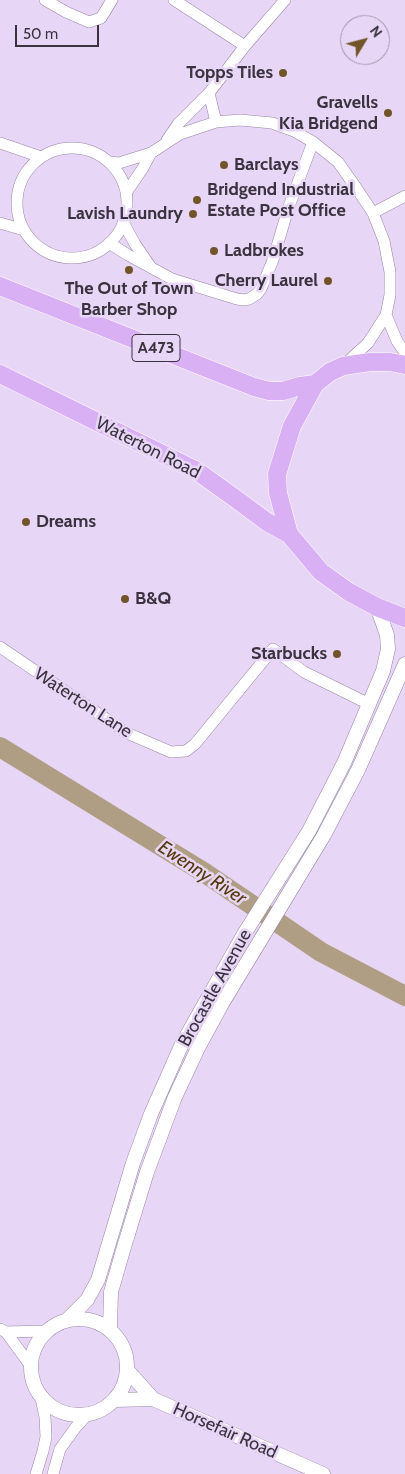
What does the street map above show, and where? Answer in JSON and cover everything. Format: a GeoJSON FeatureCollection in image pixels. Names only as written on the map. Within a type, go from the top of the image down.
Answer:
{"type":"FeatureCollection","features":[{"type":"Feature","properties":{"kind":"main road","name":"A473"},"geometry":{"type":"LineString","coordinates":[[0,286],[254,387],[269,391],[283,391],[315,384]]}},
{"type":"Feature","properties":{"kind":"main road"},"geometry":{"type":"LineString","coordinates":[[405,365],[390,362],[370,362],[343,366],[330,372],[315,384],[292,426],[277,474],[278,493],[289,534],[321,572],[348,592],[377,607],[405,618]]}},
{"type":"Feature","properties":{"kind":"main road","name":"Waterton Road"},"geometry":{"type":"LineString","coordinates":[[0,374],[197,471],[267,522],[289,534]]}},
{"type":"Feature","properties":{"kind":"street"},"geometry":{"type":"LineString","coordinates":[[45,0],[89,22],[101,18],[112,0]]}},
{"type":"Feature","properties":{"kind":"street"},"geometry":{"type":"LineString","coordinates":[[174,0],[245,46]]}},
{"type":"Feature","properties":{"kind":"street"},"geometry":{"type":"LineString","coordinates":[[164,143],[178,124],[209,93],[245,46],[285,0]]}},
{"type":"Feature","properties":{"kind":"street"},"geometry":{"type":"LineString","coordinates":[[209,93],[216,122]]}},
{"type":"Feature","properties":{"kind":"street"},"geometry":{"type":"LineString","coordinates":[[109,162],[118,163],[151,153],[180,134],[216,122],[240,120],[272,123],[294,131],[314,142],[338,162],[373,213],[384,241],[390,272],[390,294],[386,316],[368,343],[343,366]]}},
{"type":"Feature","properties":{"kind":"street"},"geometry":{"type":"LineString","coordinates":[[109,243],[172,279],[237,299],[250,299],[261,289],[273,260],[288,209],[314,142]]}},
{"type":"Feature","properties":{"kind":"street"},"geometry":{"type":"LineString","coordinates":[[0,143],[41,157]]}},
{"type":"Feature","properties":{"kind":"street"},"geometry":{"type":"LineString","coordinates":[[82,148],[109,162],[117,171],[126,193],[126,208],[118,233],[109,243],[95,252],[79,257],[62,257],[46,252],[35,244],[24,230],[17,213],[17,201],[18,189],[26,172],[41,157],[52,151],[82,148]]}},
{"type":"Feature","properties":{"kind":"street"},"geometry":{"type":"LineString","coordinates":[[126,193],[151,153]]}},
{"type":"Feature","properties":{"kind":"street"},"geometry":{"type":"LineString","coordinates":[[373,213],[405,196]]}},
{"type":"Feature","properties":{"kind":"street"},"geometry":{"type":"LineString","coordinates":[[123,222],[135,244],[153,269]]}},
{"type":"Feature","properties":{"kind":"street"},"geometry":{"type":"LineString","coordinates":[[0,223],[24,230]]}},
{"type":"Feature","properties":{"kind":"street"},"geometry":{"type":"LineString","coordinates":[[386,316],[397,341],[405,353]]}},
{"type":"Feature","properties":{"kind":"street","name":"Brocastle Avenue"},"geometry":{"type":"LineString","coordinates":[[68,1320],[87,1300],[98,1280],[133,1163],[151,1114],[181,1046],[244,934],[309,831],[344,763],[383,671],[388,649],[388,635],[377,607]]}},
{"type":"Feature","properties":{"kind":"street","name":"Waterton Lane"},"geometry":{"type":"LineString","coordinates":[[0,647],[126,733],[171,752],[186,751],[195,744],[273,649],[304,672],[369,704]]}},
{"type":"Feature","properties":{"kind":"street","name":"Brocastle Avenue"},"geometry":{"type":"LineString","coordinates":[[110,1329],[111,1292],[147,1172],[175,1097],[198,1048],[219,1010],[324,835],[358,770],[405,664]]}},
{"type":"Feature","properties":{"kind":"street"},"geometry":{"type":"LineString","coordinates":[[83,1318],[97,1322],[110,1329],[124,1348],[127,1359],[128,1371],[124,1386],[115,1400],[102,1410],[87,1415],[74,1416],[62,1413],[51,1407],[41,1398],[31,1376],[30,1364],[38,1340],[56,1324],[68,1320],[83,1318]]}},
{"type":"Feature","properties":{"kind":"street"},"geometry":{"type":"LineString","coordinates":[[3,1331],[46,1331]]}},
{"type":"Feature","properties":{"kind":"street"},"geometry":{"type":"LineString","coordinates":[[3,1331],[30,1364]]}},
{"type":"Feature","properties":{"kind":"street","name":"Horsefair Road"},"geometry":{"type":"LineString","coordinates":[[128,1371],[153,1399],[323,1474]]}},
{"type":"Feature","properties":{"kind":"street"},"geometry":{"type":"LineString","coordinates":[[36,1474],[46,1437],[45,1417],[41,1398]]}},
{"type":"Feature","properties":{"kind":"street","name":"Horsefair Road"},"geometry":{"type":"LineString","coordinates":[[115,1400],[153,1399]]}},
{"type":"Feature","properties":{"kind":"street"},"geometry":{"type":"LineString","coordinates":[[53,1474],[60,1449],[76,1426],[87,1415]]}},
{"type":"Feature","properties":{"kind":"waterway","name":"Ewenny River"},"geometry":{"type":"LineString","coordinates":[[0,747],[205,873],[321,952],[405,996]]}},
{"type":"Feature","properties":{"kind":"place","name":"Topps Tiles"},"geometry":{"type":"Point","coordinates":[283,73]}},
{"type":"Feature","properties":{"kind":"place","name":"Gravells Kia Bridgend"},"geometry":{"type":"Point","coordinates":[388,113]}},
{"type":"Feature","properties":{"kind":"place","name":"Barclays"},"geometry":{"type":"Point","coordinates":[224,165]}},
{"type":"Feature","properties":{"kind":"place","name":"Bridgend Industrial Estate Post Office"},"geometry":{"type":"Point","coordinates":[197,200]}},
{"type":"Feature","properties":{"kind":"place","name":"Lavish Laundry"},"geometry":{"type":"Point","coordinates":[193,214]}},
{"type":"Feature","properties":{"kind":"place","name":"Ladbrokes"},"geometry":{"type":"Point","coordinates":[214,251]}},
{"type":"Feature","properties":{"kind":"place","name":"The Out of Town Barber Shop"},"geometry":{"type":"Point","coordinates":[129,270]}},
{"type":"Feature","properties":{"kind":"place","name":"Cherry Laurel"},"geometry":{"type":"Point","coordinates":[328,281]}},
{"type":"Feature","properties":{"kind":"place","name":"Dreams"},"geometry":{"type":"Point","coordinates":[26,522]}},
{"type":"Feature","properties":{"kind":"place","name":"B&Q"},"geometry":{"type":"Point","coordinates":[125,599]}},
{"type":"Feature","properties":{"kind":"place","name":"Starbucks"},"geometry":{"type":"Point","coordinates":[337,654]}}]}
